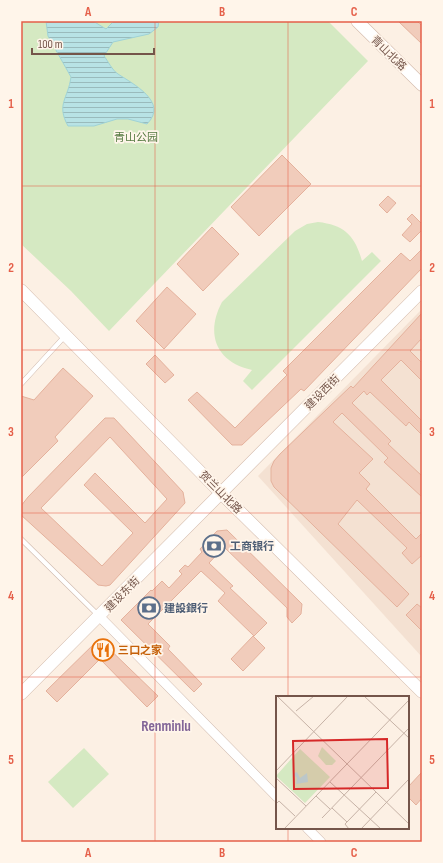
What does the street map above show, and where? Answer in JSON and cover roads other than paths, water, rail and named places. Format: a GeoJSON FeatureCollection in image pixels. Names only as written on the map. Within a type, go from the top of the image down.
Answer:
{"type":"FeatureCollection","features":[{"type":"Feature","properties":{"kind":"main road","name":"青山北路"},"geometry":{"type":"LineString","coordinates":[[357,21],[422,85]]}},
{"type":"Feature","properties":{"kind":"main road","name":"贺兰山北路"},"geometry":{"type":"LineString","coordinates":[[21,290],[222,494],[422,692]]}},
{"type":"Feature","properties":{"kind":"main road","name":"建设西街"},"geometry":{"type":"LineString","coordinates":[[222,494],[422,291]]}},
{"type":"Feature","properties":{"kind":"main road","name":"建设东街"},"geometry":{"type":"LineString","coordinates":[[21,694],[222,494]]}},
{"type":"Feature","properties":{"kind":"street"},"geometry":{"type":"LineString","coordinates":[[99,616],[276,796]]}},
{"type":"Feature","properties":{"kind":"street"},"geometry":{"type":"LineString","coordinates":[[308,829],[321,842]]}},
{"type":"Feature","properties":{"kind":"lane"},"geometry":{"type":"LineString","coordinates":[[21,384],[66,335]]}},
{"type":"Feature","properties":{"kind":"lane"},"geometry":{"type":"LineString","coordinates":[[21,539],[99,616]]}},
{"type":"Feature","properties":{"kind":"water"},"geometry":{"type":"Polygon","coordinates":[[[46,21],[93,21],[106,29],[114,21],[159,21],[158,27],[149,34],[113,42],[104,56],[116,72],[140,88],[151,101],[154,108],[153,116],[147,124],[128,119],[117,119],[94,126],[68,126],[63,112],[63,107],[71,77],[48,36],[46,21]]]}},
{"type":"Feature","properties":{"kind":"place","name":"工商银行"},"geometry":{"type":"Point","coordinates":[214,546]}},
{"type":"Feature","properties":{"kind":"place","name":"建設銀行"},"geometry":{"type":"Point","coordinates":[149,608]}},
{"type":"Feature","properties":{"kind":"place","name":"三口之家"},"geometry":{"type":"Point","coordinates":[103,650]}},
{"type":"Feature","properties":{"kind":"district","name":"Renminlu"},"geometry":{"type":"Point","coordinates":[166,726]}},
{"type":"Feature","properties":{"kind":"park label","name":"青山公园"},"geometry":{"type":"Point","coordinates":[136,137]}}]}
